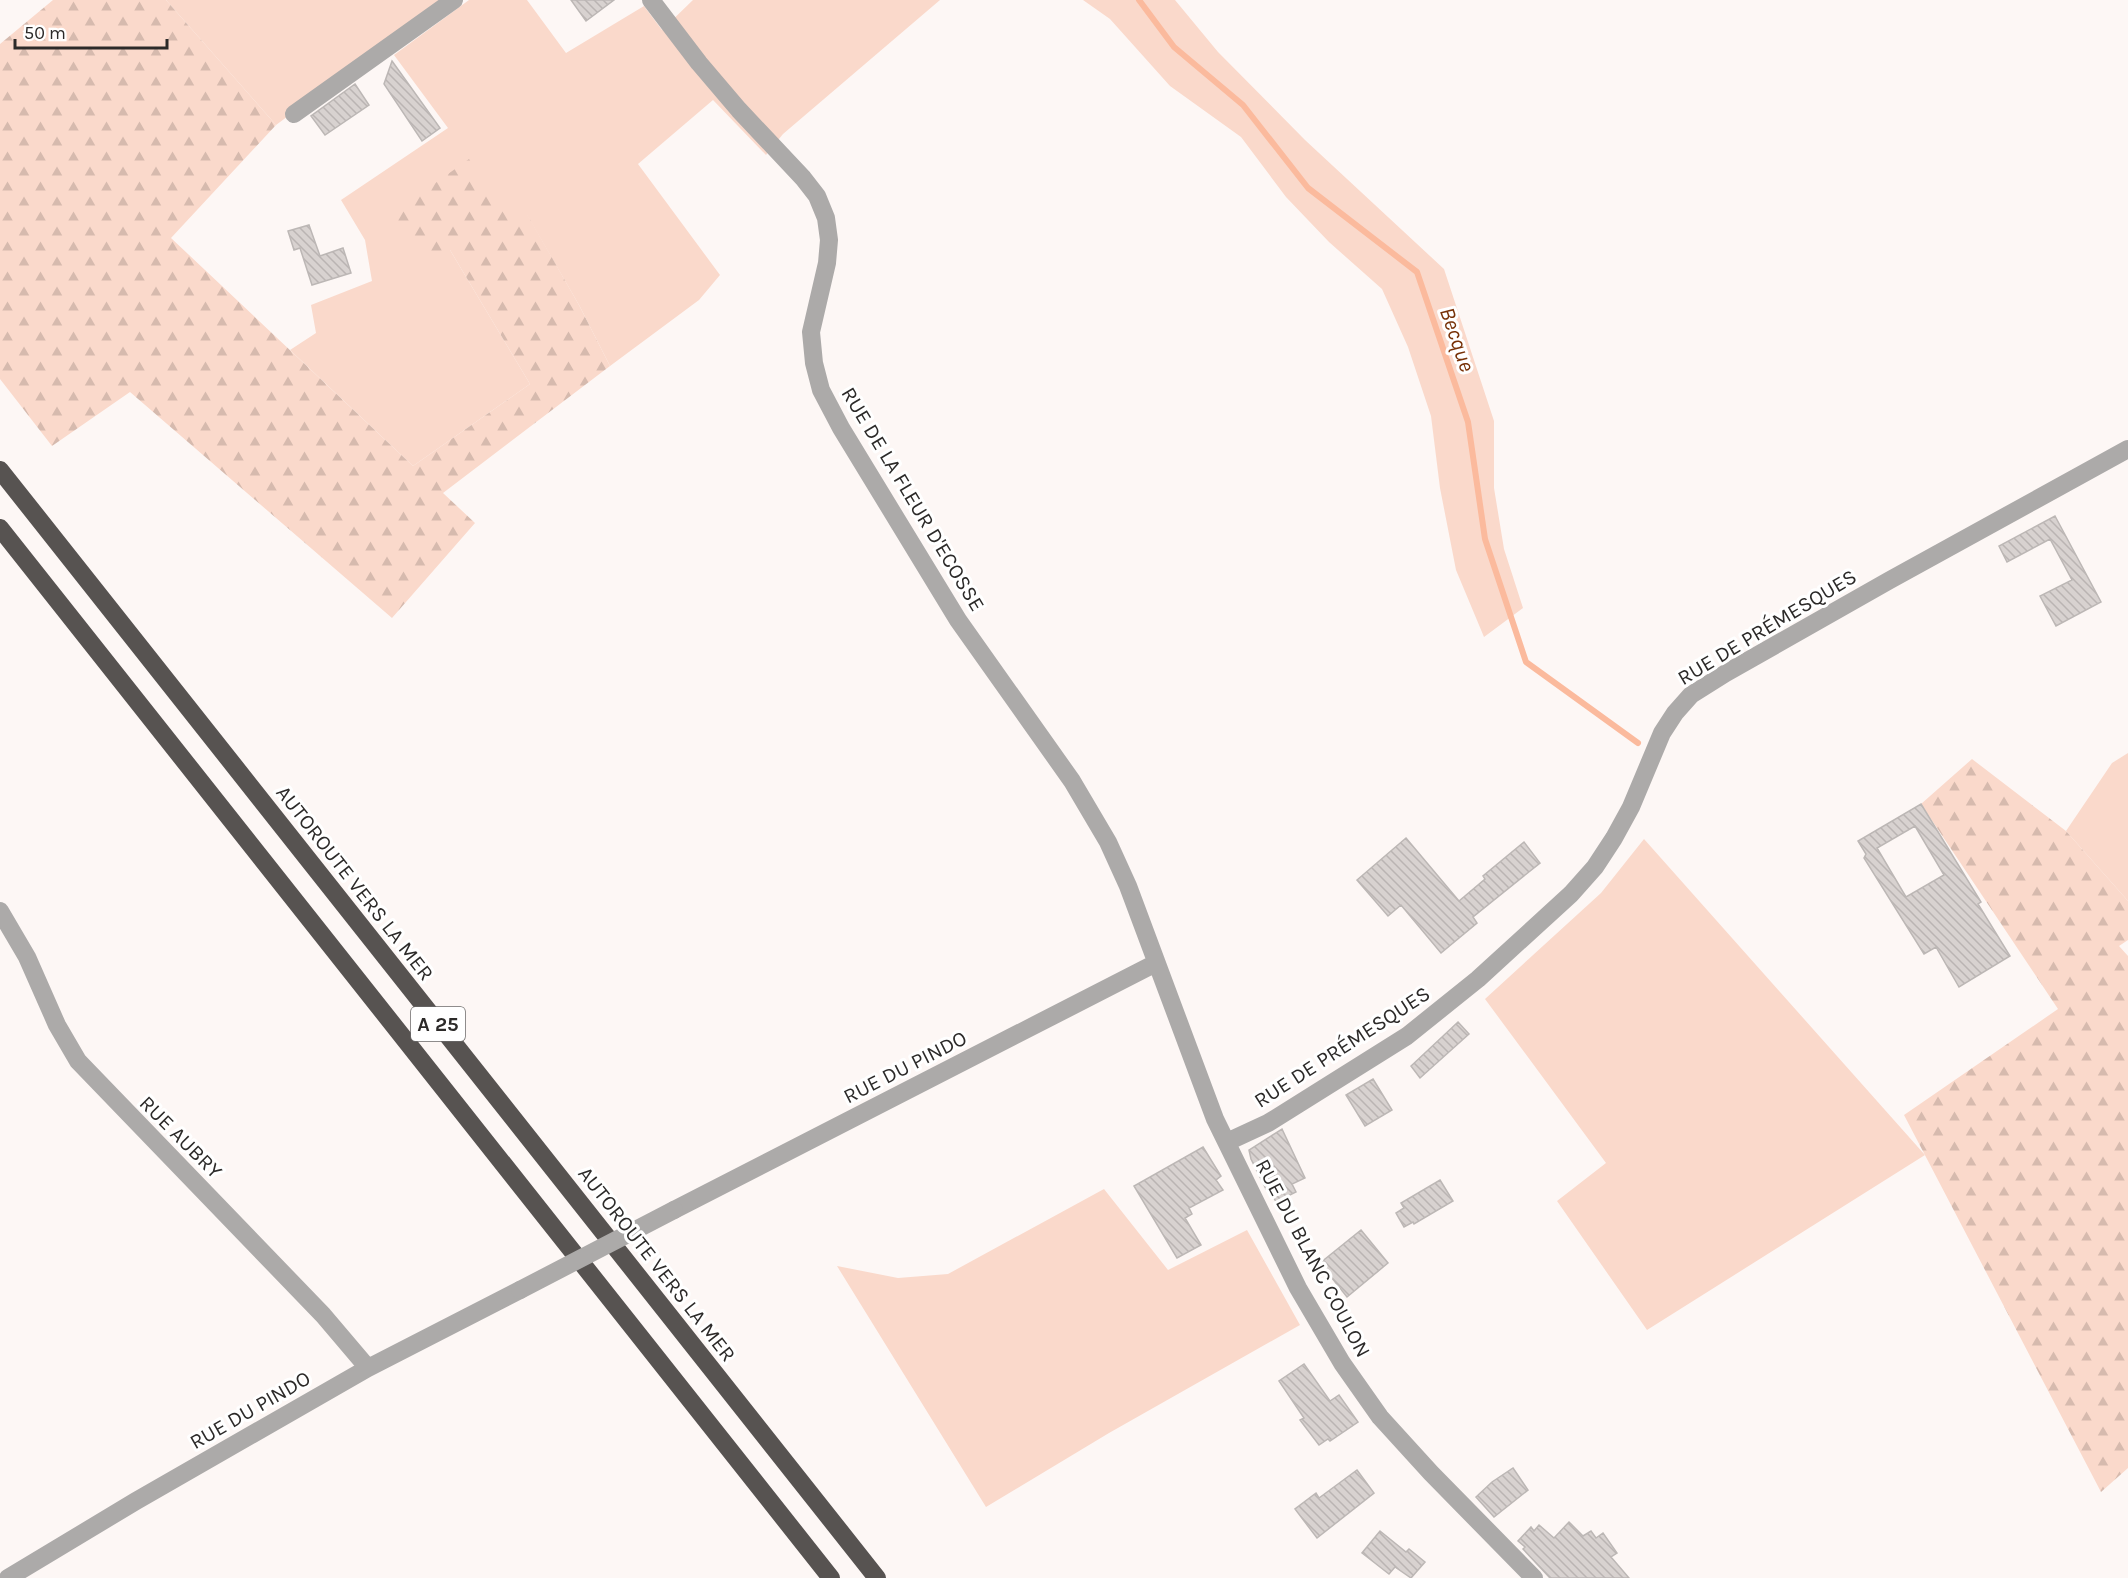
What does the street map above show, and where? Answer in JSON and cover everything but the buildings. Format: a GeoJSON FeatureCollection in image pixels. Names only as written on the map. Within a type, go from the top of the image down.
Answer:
{"type":"FeatureCollection","features":[{"type":"Feature","properties":{"kind":"highway","name":"AUTOROUTE VERS LA MER"},"geometry":{"type":"LineString","coordinates":[[0,470],[877,1578]]}},
{"type":"Feature","properties":{"kind":"highway","name":"A 25"},"geometry":{"type":"LineString","coordinates":[[0,528],[831,1578]]}},
{"type":"Feature","properties":{"kind":"street"},"geometry":{"type":"LineString","coordinates":[[294,114],[454,0]]}},
{"type":"Feature","properties":{"kind":"street","name":"RUE DE LA FLEUR D'ECOSSE"},"geometry":{"type":"LineString","coordinates":[[651,0],[699,63],[817,196],[826,218],[829,240],[827,263],[811,332],[813,363],[821,390],[841,428],[958,620],[1097,820],[1125,878],[1215,1119],[1227,1142]]}},
{"type":"Feature","properties":{"kind":"street","name":"RUE DE PRÉMESQUES"},"geometry":{"type":"LineString","coordinates":[[1227,1142],[1268,1123],[1414,1032],[1478,979],[1571,894],[1595,867],[1614,838],[1631,807],[1667,724],[1691,695],[1880,586],[2128,449]]}},
{"type":"Feature","properties":{"kind":"street","name":"RUE AUBRY"},"geometry":{"type":"LineString","coordinates":[[0,911],[27,957],[57,1025],[78,1061],[323,1315],[368,1368]]}},
{"type":"Feature","properties":{"kind":"street","name":"RUE DU PINDO"},"geometry":{"type":"LineString","coordinates":[[8,1578],[136,1501],[368,1368],[1156,963]]}},
{"type":"Feature","properties":{"kind":"street","name":"RUE DU BLANC COULON"},"geometry":{"type":"LineString","coordinates":[[1227,1142],[1298,1288],[1354,1383],[1419,1461],[1534,1578]]}},
{"type":"Feature","properties":{"kind":"green space"},"geometry":{"type":"Polygon","coordinates":[[[53,0],[166,0],[276,125],[171,238],[413,466],[530,384],[450,250],[418,253],[392,214],[469,159],[510,222],[527,214],[579,305],[610,366],[443,493],[475,523],[392,618],[130,392],[52,446],[0,379],[0,44],[53,0]]]}},
{"type":"Feature","properties":{"kind":"green space"},"geometry":{"type":"Polygon","coordinates":[[[166,0],[445,0],[276,125],[166,0]]]}},
{"type":"Feature","properties":{"kind":"green space"},"geometry":{"type":"Polygon","coordinates":[[[469,0],[527,0],[566,53],[644,6],[662,30],[693,0],[940,0],[783,134],[766,155],[713,100],[638,164],[720,275],[699,300],[610,366],[579,305],[527,215],[450,250],[530,384],[413,466],[290,350],[316,333],[311,305],[372,281],[365,240],[341,200],[448,128],[394,55],[469,0]]]}},
{"type":"Feature","properties":{"kind":"green space"},"geometry":{"type":"Polygon","coordinates":[[[1083,0],[1175,0],[1218,52],[1305,140],[1444,269],[1494,421],[1494,488],[1504,549],[1523,608],[1484,637],[1456,570],[1440,488],[1431,416],[1408,347],[1382,289],[1329,242],[1286,197],[1241,137],[1170,86],[1110,19],[1083,0]]]}},
{"type":"Feature","properties":{"kind":"green space"},"geometry":{"type":"Polygon","coordinates":[[[2128,753],[2128,901],[2066,831],[2112,763],[2128,753]]]}},
{"type":"Feature","properties":{"kind":"green space"},"geometry":{"type":"Polygon","coordinates":[[[1972,759],[2066,831],[2128,901],[2128,940],[2119,946],[2128,956],[2128,1468],[2101,1492],[1904,1115],[2058,1009],[1921,804],[1972,759]]]}},
{"type":"Feature","properties":{"kind":"green space"},"geometry":{"type":"Polygon","coordinates":[[[1644,839],[1925,1155],[1647,1330],[1557,1201],[1606,1163],[1485,999],[1601,893],[1644,839]]]}},
{"type":"Feature","properties":{"kind":"green space"},"geometry":{"type":"Polygon","coordinates":[[[1104,1189],[1168,1270],[1247,1230],[1300,1325],[1109,1433],[986,1507],[837,1266],[898,1278],[948,1274],[1104,1189]]]}},
{"type":"Feature","properties":{"kind":"waterway","name":"Becque"},"geometry":{"type":"LineString","coordinates":[[1139,0],[1174,47],[1243,105],[1308,188],[1417,272],[1468,422],[1485,539],[1526,662],[1638,743]]}}]}
